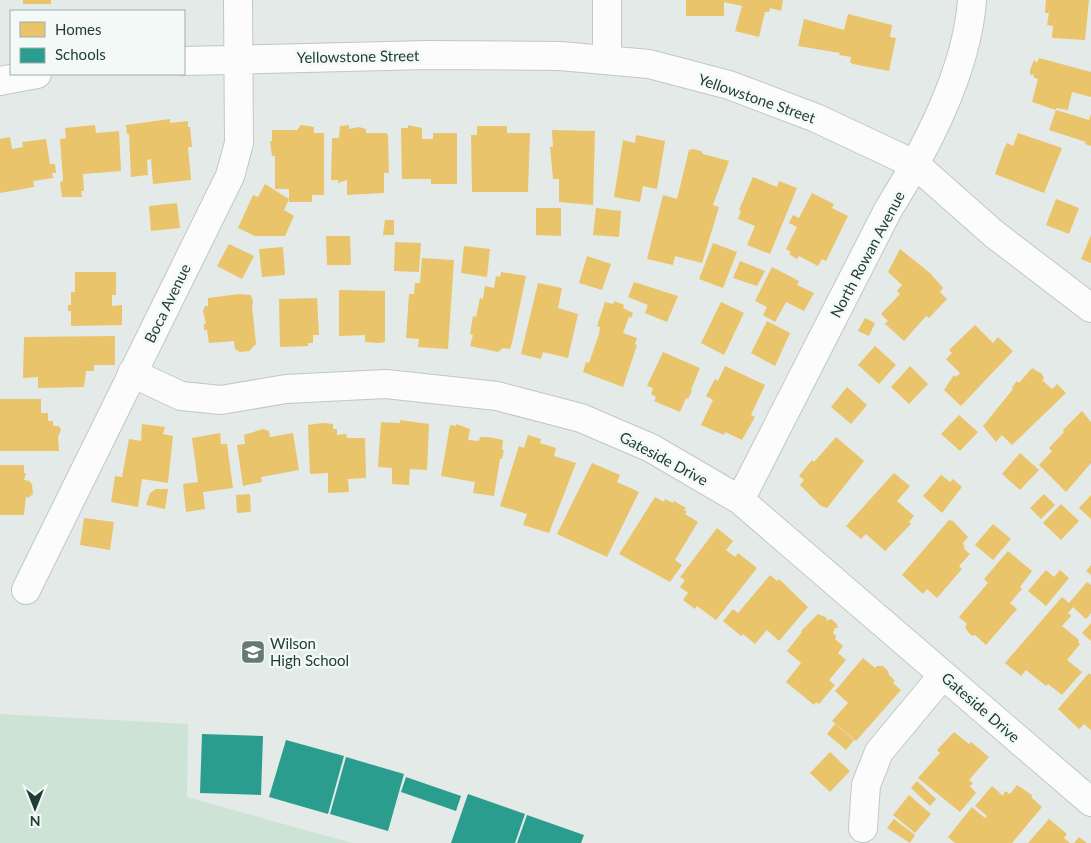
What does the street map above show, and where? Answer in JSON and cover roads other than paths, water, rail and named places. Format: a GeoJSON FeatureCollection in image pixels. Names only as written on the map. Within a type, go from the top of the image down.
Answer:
{"type":"FeatureCollection","features":[{"type":"Feature","properties":{"kind":"street","name":"Boca Avenue"},"geometry":{"type":"LineString","coordinates":[[26,590],[230,176],[239,143],[238,0]]}},
{"type":"Feature","properties":{"kind":"street"},"geometry":{"type":"LineString","coordinates":[[607,0],[607,59]]}},
{"type":"Feature","properties":{"kind":"street","name":"North Rowan Avenue"},"geometry":{"type":"LineString","coordinates":[[740,500],[888,210],[916,164],[955,75],[971,17],[972,0]]}},
{"type":"Feature","properties":{"kind":"street","name":"Yellowstone Street"},"geometry":{"type":"LineString","coordinates":[[185,61],[427,55],[560,56],[649,64],[729,85],[816,118],[916,164],[994,234],[1091,308]]}},
{"type":"Feature","properties":{"kind":"street"},"geometry":{"type":"LineString","coordinates":[[0,81],[32,75]]}},
{"type":"Feature","properties":{"kind":"street","name":"Gateside Drive"},"geometry":{"type":"LineString","coordinates":[[132,373],[181,396],[221,400],[286,389],[386,384],[497,396],[581,418],[650,448],[740,500],[1091,802]]}},
{"type":"Feature","properties":{"kind":"street"},"geometry":{"type":"LineString","coordinates":[[863,828],[866,785],[879,752],[943,675]]}},
{"type":"Feature","properties":{"kind":"place","name":"Wilson High School"},"geometry":{"type":"Point","coordinates":[253,652]}}]}
